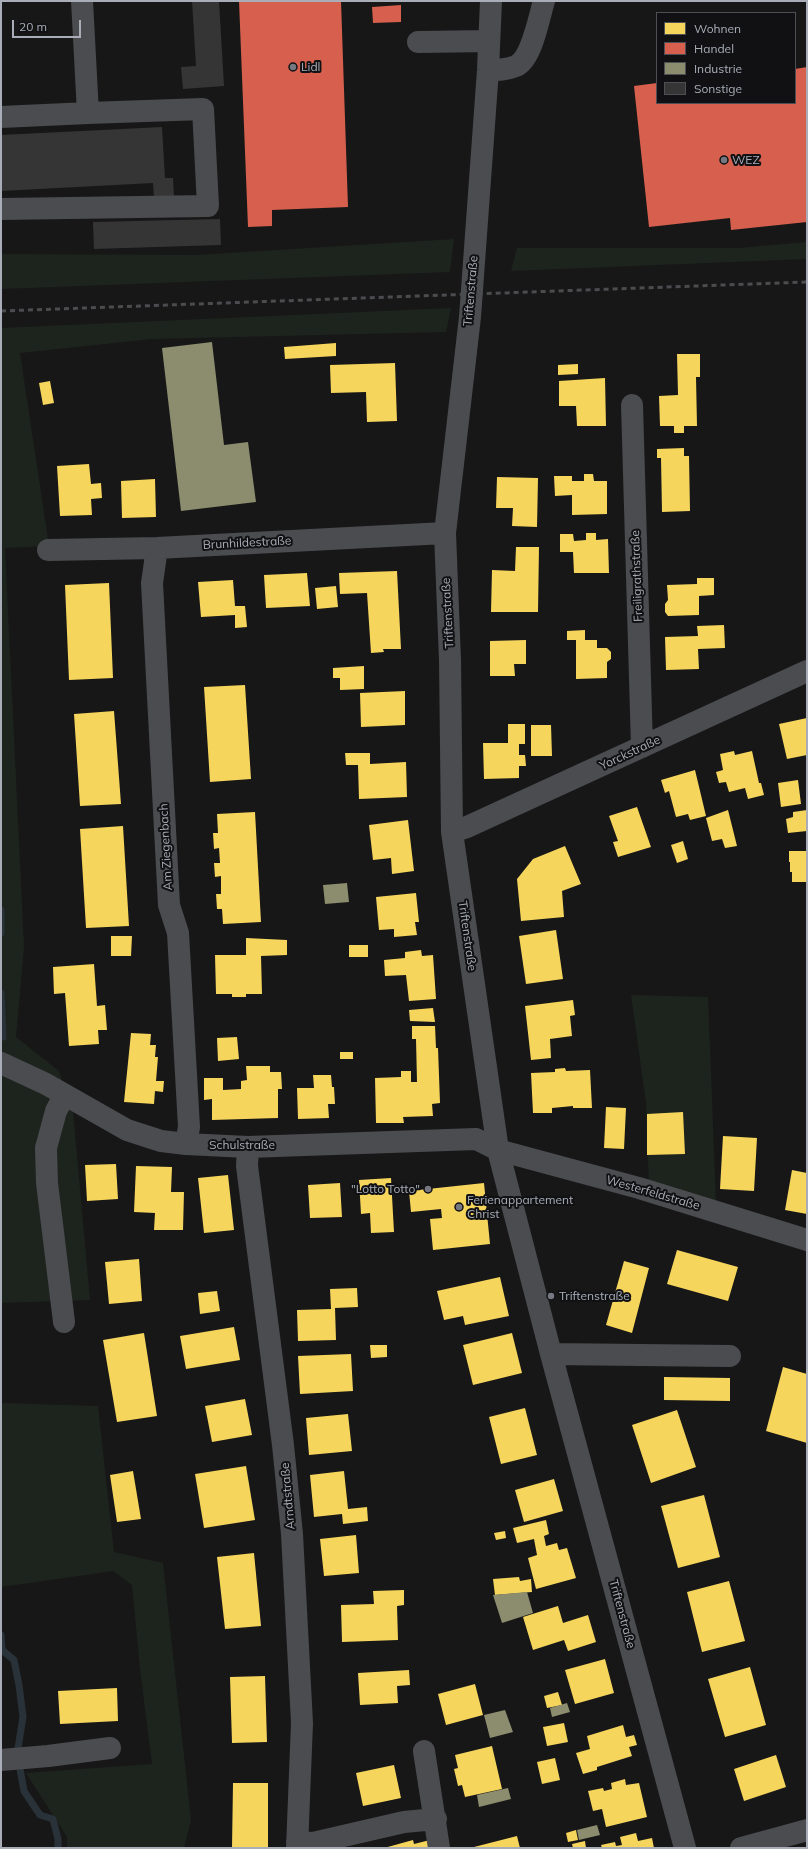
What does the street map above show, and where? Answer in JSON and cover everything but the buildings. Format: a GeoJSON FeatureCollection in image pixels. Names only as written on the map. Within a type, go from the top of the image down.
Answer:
{"type":"FeatureCollection","features":[{"type":"Feature","properties":{"kind":"street"},"geometry":{"type":"LineString","coordinates":[[82,1],[88,113]]}},
{"type":"Feature","properties":{"kind":"street","name":"Triftenstraße"},"geometry":{"type":"LineString","coordinates":[[491,1],[488,70],[470,318],[445,533],[450,660],[452,832],[498,1150],[551,1354],[685,1848]]}},
{"type":"Feature","properties":{"kind":"street"},"geometry":{"type":"LineString","coordinates":[[488,70],[503,70],[517,65],[525,56],[529,50],[544,1]]}},
{"type":"Feature","properties":{"kind":"street"},"geometry":{"type":"LineString","coordinates":[[418,42],[489,41]]}},
{"type":"Feature","properties":{"kind":"street"},"geometry":{"type":"LineString","coordinates":[[1,117],[203,109],[208,206],[1,209]]}},
{"type":"Feature","properties":{"kind":"street","name":"Freiligrathstraße"},"geometry":{"type":"LineString","coordinates":[[632,405],[642,747]]}},
{"type":"Feature","properties":{"kind":"street","name":"Brunhildestraße"},"geometry":{"type":"LineString","coordinates":[[48,550],[157,548],[445,533]]}},
{"type":"Feature","properties":{"kind":"street","name":"Am Ziegenbach"},"geometry":{"type":"LineString","coordinates":[[157,548],[152,583],[169,904],[178,933],[189,1127],[186,1144]]}},
{"type":"Feature","properties":{"kind":"street","name":"Yorckstraße"},"geometry":{"type":"LineString","coordinates":[[452,832],[467,827],[807,671]]}},
{"type":"Feature","properties":{"kind":"street","name":"Schulstraße"},"geometry":{"type":"LineString","coordinates":[[1,1063],[46,1084],[64,1096],[127,1130],[161,1141],[186,1144],[248,1147],[476,1139],[498,1150]]}},
{"type":"Feature","properties":{"kind":"street"},"geometry":{"type":"LineString","coordinates":[[64,1096],[56,1111],[46,1148],[47,1183],[64,1322]]}},
{"type":"Feature","properties":{"kind":"street","name":"Arndtstraße"},"geometry":{"type":"LineString","coordinates":[[248,1147],[247,1166],[283,1445],[292,1534],[302,1723],[297,1845]]}},
{"type":"Feature","properties":{"kind":"street","name":"Westerfeldstraße"},"geometry":{"type":"LineString","coordinates":[[498,1150],[638,1188],[807,1240]]}},
{"type":"Feature","properties":{"kind":"street"},"geometry":{"type":"LineString","coordinates":[[551,1354],[730,1356]]}},
{"type":"Feature","properties":{"kind":"street"},"geometry":{"type":"LineString","coordinates":[[1,1760],[110,1748]]}},
{"type":"Feature","properties":{"kind":"street"},"geometry":{"type":"LineString","coordinates":[[424,1751],[436,1819],[439,1848]]}},
{"type":"Feature","properties":{"kind":"street"},"geometry":{"type":"LineString","coordinates":[[297,1845],[313,1843],[404,1822],[436,1819]]}},
{"type":"Feature","properties":{"kind":"street"},"geometry":{"type":"LineString","coordinates":[[741,1848],[807,1830]]}},
{"type":"Feature","properties":{"kind":"shaded area"},"geometry":{"type":"Polygon","coordinates":[[[454,239],[450,272],[1,289],[1,254],[197,255],[454,239]]]}},
{"type":"Feature","properties":{"kind":"shaded area"},"geometry":{"type":"Polygon","coordinates":[[[807,242],[807,259],[511,271],[517,248],[739,248],[807,242]]]}},
{"type":"Feature","properties":{"kind":"shaded area"},"geometry":{"type":"Polygon","coordinates":[[[451,308],[446,332],[152,339],[20,353],[49,546],[5,548],[24,947],[16,1037],[59,1071],[73,1111],[90,1300],[1,1303],[1,328],[451,308]]]}},
{"type":"Feature","properties":{"kind":"shaded area"},"geometry":{"type":"Polygon","coordinates":[[[631,995],[708,997],[716,1202],[649,1188],[646,1103],[631,995]]]}},
{"type":"Feature","properties":{"kind":"shaded area"},"geometry":{"type":"Polygon","coordinates":[[[1,1403],[98,1406],[114,1552],[163,1563],[191,1820],[184,1848],[67,1848],[67,1837],[26,1773],[152,1764],[140,1669],[132,1585],[113,1571],[1,1587],[1,1403]]]}},
{"type":"Feature","properties":{"kind":"waterway"},"geometry":{"type":"LineString","coordinates":[[1,910],[1,933]]}},
{"type":"Feature","properties":{"kind":"waterway"},"geometry":{"type":"LineString","coordinates":[[1,993],[3,1037]]}},
{"type":"Feature","properties":{"kind":"waterway"},"geometry":{"type":"LineString","coordinates":[[1,1635],[2,1650],[14,1660],[19,1685],[23,1717],[18,1748]]}},
{"type":"Feature","properties":{"kind":"waterway"},"geometry":{"type":"LineString","coordinates":[[20,1769],[24,1791],[40,1815],[53,1819],[58,1839],[58,1848]]}},
{"type":"Feature","properties":{"kind":"railway"},"geometry":{"type":"LineString","coordinates":[[1,311],[807,282]]}},
{"type":"Feature","properties":{"kind":"place","name":"Lidl"},"geometry":{"type":"Point","coordinates":[293,67]}},
{"type":"Feature","properties":{"kind":"place","name":"WEZ"},"geometry":{"type":"Point","coordinates":[724,160]}},
{"type":"Feature","properties":{"kind":"place","name":"\"Lotto Totto\""},"geometry":{"type":"Point","coordinates":[428,1189]}},
{"type":"Feature","properties":{"kind":"place","name":"Ferienappartement Christ"},"geometry":{"type":"Point","coordinates":[459,1207]}},
{"type":"Feature","properties":{"kind":"place","name":"Triftenstraße"},"geometry":{"type":"Point","coordinates":[551,1296]}}]}
